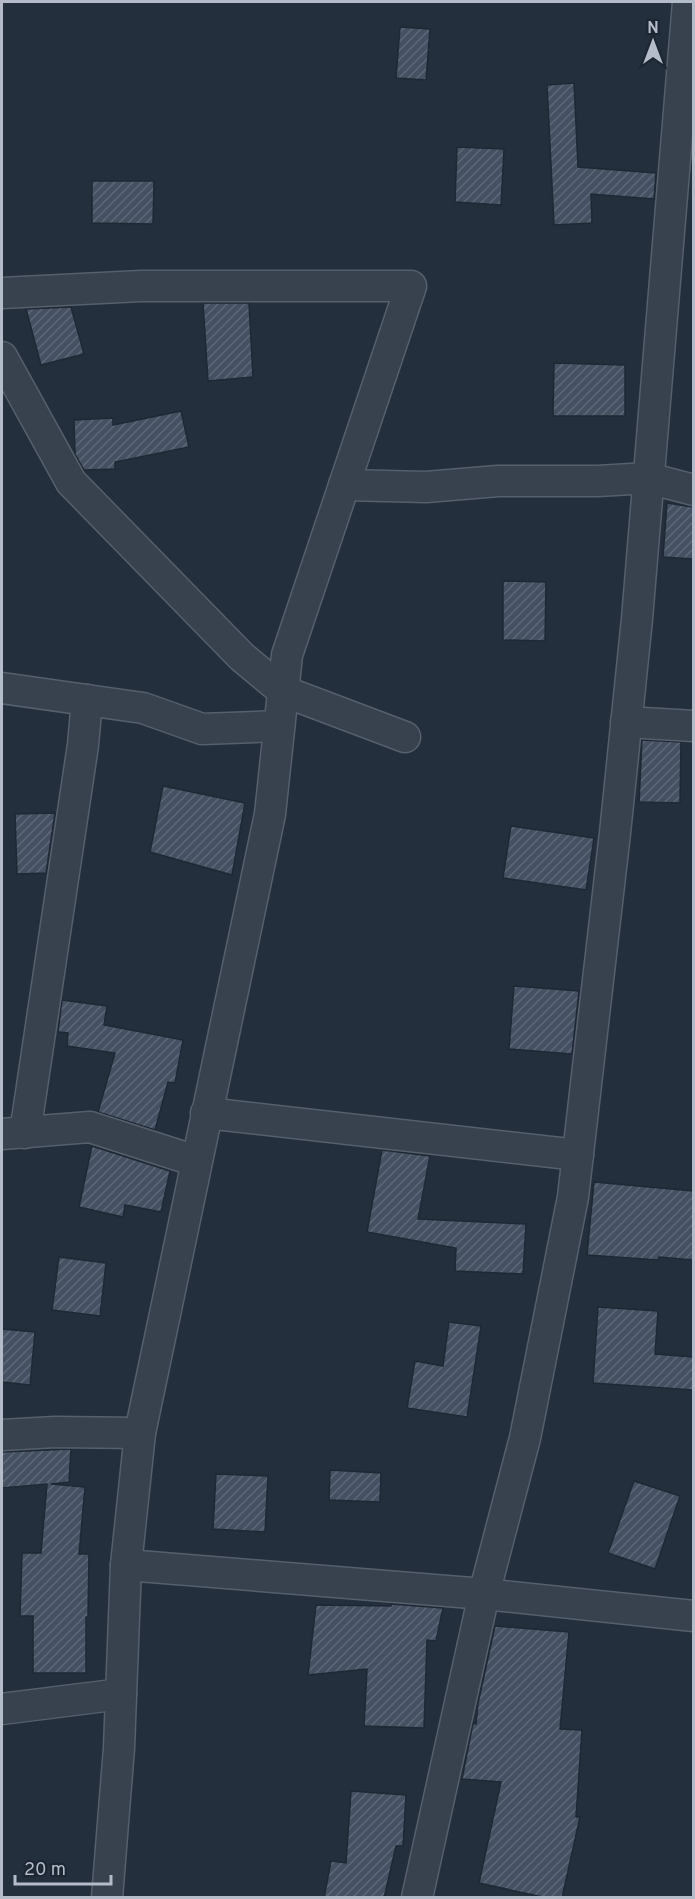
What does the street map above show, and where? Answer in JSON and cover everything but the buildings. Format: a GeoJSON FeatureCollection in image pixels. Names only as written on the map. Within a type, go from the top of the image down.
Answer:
{"type":"FeatureCollection","features":[{"type":"Feature","properties":{"kind":"street"},"geometry":{"type":"LineString","coordinates":[[417,1898],[484,1594],[525,1438],[573,1197],[626,722],[688,2]]}},
{"type":"Feature","properties":{"kind":"street"},"geometry":{"type":"LineString","coordinates":[[2,293],[141,286],[411,286],[287,655],[270,814],[140,1433],[126,1565],[119,1748],[107,1898]]}},
{"type":"Feature","properties":{"kind":"street"},"geometry":{"type":"LineString","coordinates":[[2,357],[71,482],[242,657],[283,691],[405,737]]}},
{"type":"Feature","properties":{"kind":"street"},"geometry":{"type":"LineString","coordinates":[[344,485],[426,487],[498,481],[598,481],[648,478],[693,490]]}},
{"type":"Feature","properties":{"kind":"street"},"geometry":{"type":"LineString","coordinates":[[2,688],[143,708],[202,729],[279,726]]}},
{"type":"Feature","properties":{"kind":"street"},"geometry":{"type":"LineString","coordinates":[[87,700],[83,745],[13,1133],[90,1127],[196,1161]]}},
{"type":"Feature","properties":{"kind":"street"},"geometry":{"type":"LineString","coordinates":[[626,722],[693,726]]}},
{"type":"Feature","properties":{"kind":"street"},"geometry":{"type":"LineString","coordinates":[[206,1113],[578,1155]]}},
{"type":"Feature","properties":{"kind":"street"},"geometry":{"type":"LineString","coordinates":[[2,1435],[55,1432],[140,1433]]}},
{"type":"Feature","properties":{"kind":"street"},"geometry":{"type":"LineString","coordinates":[[126,1565],[484,1594],[693,1616]]}},
{"type":"Feature","properties":{"kind":"street"},"geometry":{"type":"LineString","coordinates":[[2,1709],[121,1694]]}}]}
